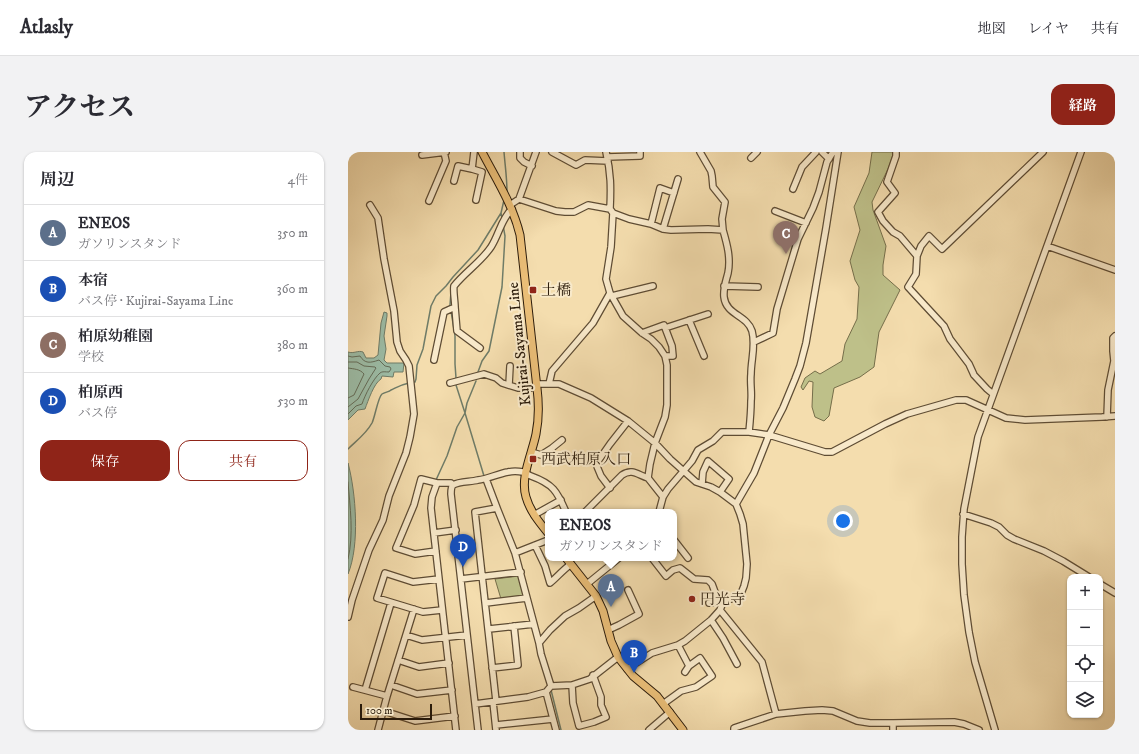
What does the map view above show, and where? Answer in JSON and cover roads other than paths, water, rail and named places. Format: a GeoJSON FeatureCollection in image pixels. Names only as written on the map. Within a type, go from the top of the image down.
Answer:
{"type":"FeatureCollection","features":[{"type":"Feature","properties":{"kind":"main road","name":"Kujirai-Sayama Line"},"geometry":{"type":"LineString","coordinates":[[482,152],[511,207],[517,224],[521,245],[539,412],[524,481],[526,497],[534,515],[545,529]]}},
{"type":"Feature","properties":{"kind":"main road"},"geometry":{"type":"LineString","coordinates":[[568,561],[596,596],[603,611],[611,642],[618,657],[633,676],[657,696],[683,730]]}},
{"type":"Feature","properties":{"kind":"street"},"geometry":{"type":"LineString","coordinates":[[422,155],[445,152],[446,161],[429,201]]}},
{"type":"Feature","properties":{"kind":"street"},"geometry":{"type":"LineString","coordinates":[[472,169],[474,152]]}},
{"type":"Feature","properties":{"kind":"street"},"geometry":{"type":"LineString","coordinates":[[520,152],[520,158],[532,166]]}},
{"type":"Feature","properties":{"kind":"street"},"geometry":{"type":"LineString","coordinates":[[480,348],[457,331],[453,289],[454,286],[490,248],[504,218],[511,207],[519,199],[536,152]]}},
{"type":"Feature","properties":{"kind":"street"},"geometry":{"type":"LineString","coordinates":[[552,152],[576,166],[585,160],[607,156],[640,156],[640,152]]}},
{"type":"Feature","properties":{"kind":"street"},"geometry":{"type":"LineString","coordinates":[[700,152],[711,171],[713,187],[724,202],[722,219],[728,247],[729,262],[728,273],[724,286],[726,305],[749,325],[754,342],[750,375],[751,401],[749,432]]}},
{"type":"Feature","properties":{"kind":"street"},"geometry":{"type":"LineString","coordinates":[[751,158],[757,152]]}},
{"type":"Feature","properties":{"kind":"street"},"geometry":{"type":"LineString","coordinates":[[793,189],[802,167],[816,152]]}},
{"type":"Feature","properties":{"kind":"street"},"geometry":{"type":"LineString","coordinates":[[822,152],[829,159]]}},
{"type":"Feature","properties":{"kind":"street"},"geometry":{"type":"LineString","coordinates":[[754,342],[772,333],[777,309],[798,239],[819,192],[827,162],[833,152]]}},
{"type":"Feature","properties":{"kind":"street"},"geometry":{"type":"LineString","coordinates":[[736,504],[754,473],[769,435],[783,408],[794,382],[806,343],[838,152]]}},
{"type":"Feature","properties":{"kind":"street"},"geometry":{"type":"LineString","coordinates":[[896,152],[887,182],[895,193],[878,212],[882,221],[893,232],[900,236],[917,256]]}},
{"type":"Feature","properties":{"kind":"street"},"geometry":{"type":"LineString","coordinates":[[994,394],[974,375],[969,364],[950,339],[944,326],[908,286],[916,274],[917,256],[921,246],[929,236],[942,249],[1044,152]]}},
{"type":"Feature","properties":{"kind":"street"},"geometry":{"type":"LineString","coordinates":[[995,730],[975,662],[969,632],[962,564],[963,514],[978,437],[1081,152]]}},
{"type":"Feature","properties":{"kind":"street"},"geometry":{"type":"LineString","coordinates":[[607,156],[611,180],[611,211],[610,247],[606,279],[611,294],[623,316],[642,333],[651,338],[665,356],[667,375],[667,405],[665,417],[655,443],[648,478]]}},
{"type":"Feature","properties":{"kind":"street"},"geometry":{"type":"LineString","coordinates":[[454,181],[458,166],[482,172],[476,200]]}},
{"type":"Feature","properties":{"kind":"street"},"geometry":{"type":"LineString","coordinates":[[663,229],[678,179]]}},
{"type":"Feature","properties":{"kind":"street"},"geometry":{"type":"LineString","coordinates":[[651,224],[660,188],[674,193]]}},
{"type":"Feature","properties":{"kind":"street"},"geometry":{"type":"LineString","coordinates":[[519,199],[556,211],[574,212],[588,205],[611,211],[629,219],[651,224],[663,229],[724,230]]}},
{"type":"Feature","properties":{"kind":"street"},"geometry":{"type":"LineString","coordinates":[[348,617],[368,550],[383,520],[389,496],[406,453],[414,414],[409,366],[408,361],[400,351],[397,342],[394,311],[378,218],[370,205]]}},
{"type":"Feature","properties":{"kind":"street"},"geometry":{"type":"LineString","coordinates":[[775,212],[806,223]]}},
{"type":"Feature","properties":{"kind":"street"},"geometry":{"type":"LineString","coordinates":[[1047,246],[1115,270]]}},
{"type":"Feature","properties":{"kind":"street"},"geometry":{"type":"LineString","coordinates":[[549,384],[552,371],[593,323],[611,294],[653,286]]}},
{"type":"Feature","properties":{"kind":"street"},"geometry":{"type":"LineString","coordinates":[[724,286],[758,287]]}},
{"type":"Feature","properties":{"kind":"street"},"geometry":{"type":"LineString","coordinates":[[434,360],[444,312],[455,307]]}},
{"type":"Feature","properties":{"kind":"street"},"geometry":{"type":"LineString","coordinates":[[665,328],[708,314]]}},
{"type":"Feature","properties":{"kind":"street"},"geometry":{"type":"LineString","coordinates":[[689,320],[704,356]]}},
{"type":"Feature","properties":{"kind":"street"},"geometry":{"type":"LineString","coordinates":[[642,333],[664,325],[674,356],[665,356]]}},
{"type":"Feature","properties":{"kind":"street"},"geometry":{"type":"LineString","coordinates":[[1107,417],[1108,390],[1114,362],[1112,351],[1113,338],[1115,336]]}},
{"type":"Feature","properties":{"kind":"street"},"geometry":{"type":"LineString","coordinates":[[509,385],[510,366]]}},
{"type":"Feature","properties":{"kind":"street"},"geometry":{"type":"LineString","coordinates":[[450,383],[484,374],[496,378],[502,383],[518,388],[559,384],[591,398],[628,421],[655,443],[670,459],[696,482],[720,492],[736,504],[743,524],[747,564],[744,586],[738,596],[721,602],[709,603]]}},
{"type":"Feature","properties":{"kind":"street"},"geometry":{"type":"LineString","coordinates":[[660,509],[663,497],[668,489],[685,471],[698,450],[722,432],[749,432],[769,435],[825,452],[832,452],[907,414],[956,400],[966,400],[1006,418],[1025,420],[1115,416]]}},
{"type":"Feature","properties":{"kind":"street"},"geometry":{"type":"LineString","coordinates":[[610,488],[601,476],[596,464],[628,421]]}},
{"type":"Feature","properties":{"kind":"street"},"geometry":{"type":"LineString","coordinates":[[531,452],[541,455],[562,440]]}},
{"type":"Feature","properties":{"kind":"street"},"geometry":{"type":"LineString","coordinates":[[702,484],[703,472],[708,461],[729,479],[720,492]]}},
{"type":"Feature","properties":{"kind":"street"},"geometry":{"type":"LineString","coordinates":[[436,551],[415,554],[396,548],[414,505],[422,479],[437,483],[451,483],[453,485],[486,479],[510,472],[525,472],[529,476],[536,478],[552,487],[556,491],[565,509]]}},
{"type":"Feature","properties":{"kind":"street"},"geometry":{"type":"LineString","coordinates":[[588,509],[626,472],[632,472],[648,478],[663,497]]}},
{"type":"Feature","properties":{"kind":"street"},"geometry":{"type":"LineString","coordinates":[[486,479],[521,572],[539,643],[540,654],[550,686]]}},
{"type":"Feature","properties":{"kind":"street"},"geometry":{"type":"LineString","coordinates":[[437,483],[431,504],[456,730]]}},
{"type":"Feature","properties":{"kind":"street"},"geometry":{"type":"LineString","coordinates":[[453,485],[451,494],[478,730]]}},
{"type":"Feature","properties":{"kind":"street"},"geometry":{"type":"LineString","coordinates":[[534,515],[561,500]]}},
{"type":"Feature","properties":{"kind":"street"},"geometry":{"type":"LineString","coordinates":[[497,508],[475,512],[489,629],[496,728],[553,719]]}},
{"type":"Feature","properties":{"kind":"street"},"geometry":{"type":"LineString","coordinates":[[963,514],[991,523],[999,527],[1007,536],[1044,551],[1084,574]]}},
{"type":"Feature","properties":{"kind":"street"},"geometry":{"type":"LineString","coordinates":[[434,532],[456,530]]}},
{"type":"Feature","properties":{"kind":"street"},"geometry":{"type":"LineString","coordinates":[[515,553],[545,541]]}},
{"type":"Feature","properties":{"kind":"street"},"geometry":{"type":"LineString","coordinates":[[677,544],[688,558]]}},
{"type":"Feature","properties":{"kind":"street"},"geometry":{"type":"LineString","coordinates":[[535,545],[545,566],[550,583],[568,561]]}},
{"type":"Feature","properties":{"kind":"street"},"geometry":{"type":"LineString","coordinates":[[587,584],[615,561]]}},
{"type":"Feature","properties":{"kind":"street"},"geometry":{"type":"LineString","coordinates":[[627,669],[652,653],[678,645],[685,641],[711,620],[720,610],[721,602],[712,584],[708,580],[694,579],[680,568],[673,570],[666,576],[654,561]]}},
{"type":"Feature","properties":{"kind":"street"},"geometry":{"type":"LineString","coordinates":[[461,579],[521,572]]}},
{"type":"Feature","properties":{"kind":"street"},"geometry":{"type":"LineString","coordinates":[[440,579],[413,582],[385,573],[377,598],[423,612],[442,610]]}},
{"type":"Feature","properties":{"kind":"street"},"geometry":{"type":"LineString","coordinates":[[1103,586],[1115,593]]}},
{"type":"Feature","properties":{"kind":"street"},"geometry":{"type":"LineString","coordinates":[[608,630],[639,614],[628,590]]}},
{"type":"Feature","properties":{"kind":"street"},"geometry":{"type":"LineString","coordinates":[[539,643],[565,616],[596,596]]}},
{"type":"Feature","properties":{"kind":"street"},"geometry":{"type":"LineString","coordinates":[[486,603],[527,598]]}},
{"type":"Feature","properties":{"kind":"street"},"geometry":{"type":"LineString","coordinates":[[365,690],[391,603]]}},
{"type":"Feature","properties":{"kind":"street"},"geometry":{"type":"LineString","coordinates":[[378,730],[414,609]]}},
{"type":"Feature","properties":{"kind":"street"},"geometry":{"type":"LineString","coordinates":[[720,610],[762,662],[776,714]]}},
{"type":"Feature","properties":{"kind":"street"},"geometry":{"type":"LineString","coordinates":[[711,620],[737,664]]}},
{"type":"Feature","properties":{"kind":"street"},"geometry":{"type":"LineString","coordinates":[[489,629],[534,624]]}},
{"type":"Feature","properties":{"kind":"street"},"geometry":{"type":"LineString","coordinates":[[492,668],[518,665],[514,626]]}},
{"type":"Feature","properties":{"kind":"street"},"geometry":{"type":"LineString","coordinates":[[406,635],[422,640],[468,635]]}},
{"type":"Feature","properties":{"kind":"street"},"geometry":{"type":"LineString","coordinates":[[678,645],[689,666]]}},
{"type":"Feature","properties":{"kind":"street"},"geometry":{"type":"LineString","coordinates":[[550,686],[572,685],[590,678],[618,657]]}},
{"type":"Feature","properties":{"kind":"street"},"geometry":{"type":"LineString","coordinates":[[663,704],[681,691],[696,687],[712,676],[700,658],[689,666],[685,672]]}},
{"type":"Feature","properties":{"kind":"street"},"geometry":{"type":"LineString","coordinates":[[398,660],[419,667],[449,663]]}},
{"type":"Feature","properties":{"kind":"street"},"geometry":{"type":"LineString","coordinates":[[572,685],[573,703],[578,726],[606,717],[601,705],[601,697],[593,676]]}},
{"type":"Feature","properties":{"kind":"street"},"geometry":{"type":"LineString","coordinates":[[391,685],[417,694],[452,690]]}},
{"type":"Feature","properties":{"kind":"street"},"geometry":{"type":"LineString","coordinates":[[475,704],[528,697],[546,692],[550,686]]}},
{"type":"Feature","properties":{"kind":"street"},"geometry":{"type":"LineString","coordinates":[[353,687],[387,696]]}},
{"type":"Feature","properties":{"kind":"street"},"geometry":{"type":"LineString","coordinates":[[546,692],[556,730]]}},
{"type":"Feature","properties":{"kind":"street"},"geometry":{"type":"LineString","coordinates":[[734,730],[734,728],[776,714],[806,710],[833,711],[857,721],[870,723],[954,722],[979,730]]}},
{"type":"Feature","properties":{"kind":"street"},"geometry":{"type":"LineString","coordinates":[[384,711],[415,721],[455,716]]}},
{"type":"Feature","properties":{"kind":"street"},"geometry":{"type":"LineString","coordinates":[[649,730],[670,712]]}},
{"type":"Feature","properties":{"kind":"street"},"geometry":{"type":"LineString","coordinates":[[893,723],[893,730]]}},
{"type":"Feature","properties":{"kind":"water"},"geometry":{"type":"Polygon","coordinates":[[[384,312],[387,313],[387,316],[384,336],[386,349],[384,360],[387,363],[404,363],[403,372],[394,372],[393,377],[382,376],[374,388],[365,409],[358,410],[348,420],[348,352],[363,352],[366,358],[374,358],[378,355],[381,323],[384,312]]]}},
{"type":"Feature","properties":{"kind":"water"},"geometry":{"type":"Polygon","coordinates":[[[348,463],[353,489],[356,519],[354,549],[348,574],[348,463]]]}},
{"type":"Feature","properties":{"kind":"waterway"},"geometry":{"type":"LineString","coordinates":[[504,152],[507,192]]}},
{"type":"Feature","properties":{"kind":"waterway"},"geometry":{"type":"LineString","coordinates":[[502,218],[501,213],[504,200]]}},
{"type":"Feature","properties":{"kind":"waterway"},"geometry":{"type":"LineString","coordinates":[[412,382],[415,382],[416,379],[417,365],[423,349],[431,306],[436,296],[478,250],[501,213]]}},
{"type":"Feature","properties":{"kind":"waterway"},"geometry":{"type":"LineString","coordinates":[[478,372],[482,361],[489,351],[502,287],[505,236],[503,225]]}},
{"type":"Feature","properties":{"kind":"waterway"},"geometry":{"type":"LineString","coordinates":[[450,308],[451,292]]}},
{"type":"Feature","properties":{"kind":"waterway"},"geometry":{"type":"LineString","coordinates":[[451,311],[455,336],[456,378]]}},
{"type":"Feature","properties":{"kind":"waterway"},"geometry":{"type":"LineString","coordinates":[[436,480],[447,456],[457,427],[465,413],[467,403],[476,381]]}},
{"type":"Feature","properties":{"kind":"waterway"},"geometry":{"type":"LineString","coordinates":[[348,449],[370,427],[382,394],[409,383]]}},
{"type":"Feature","properties":{"kind":"waterway"},"geometry":{"type":"LineString","coordinates":[[456,385],[484,476]]}},
{"type":"Feature","properties":{"kind":"waterway"},"geometry":{"type":"LineString","coordinates":[[551,690],[561,730]]}},
{"type":"Feature","properties":{"kind":"place","name":"柏原幼稚園"},"geometry":{"type":"Point","coordinates":[786,254]}},
{"type":"Feature","properties":{"kind":"place","name":"土橋"},"geometry":{"type":"Point","coordinates":[533,290]}},
{"type":"Feature","properties":{"kind":"place","name":"西武柏原入口"},"geometry":{"type":"Point","coordinates":[533,459]}},
{"type":"Feature","properties":{"kind":"place","name":"柏原西"},"geometry":{"type":"Point","coordinates":[463,567]}},
{"type":"Feature","properties":{"kind":"place","name":"円光寺"},"geometry":{"type":"Point","coordinates":[692,599]}},
{"type":"Feature","properties":{"kind":"place","name":"ENEOS"},"geometry":{"type":"Point","coordinates":[611,607]}},
{"type":"Feature","properties":{"kind":"place","name":"本宿"},"geometry":{"type":"Point","coordinates":[634,673]}}]}
